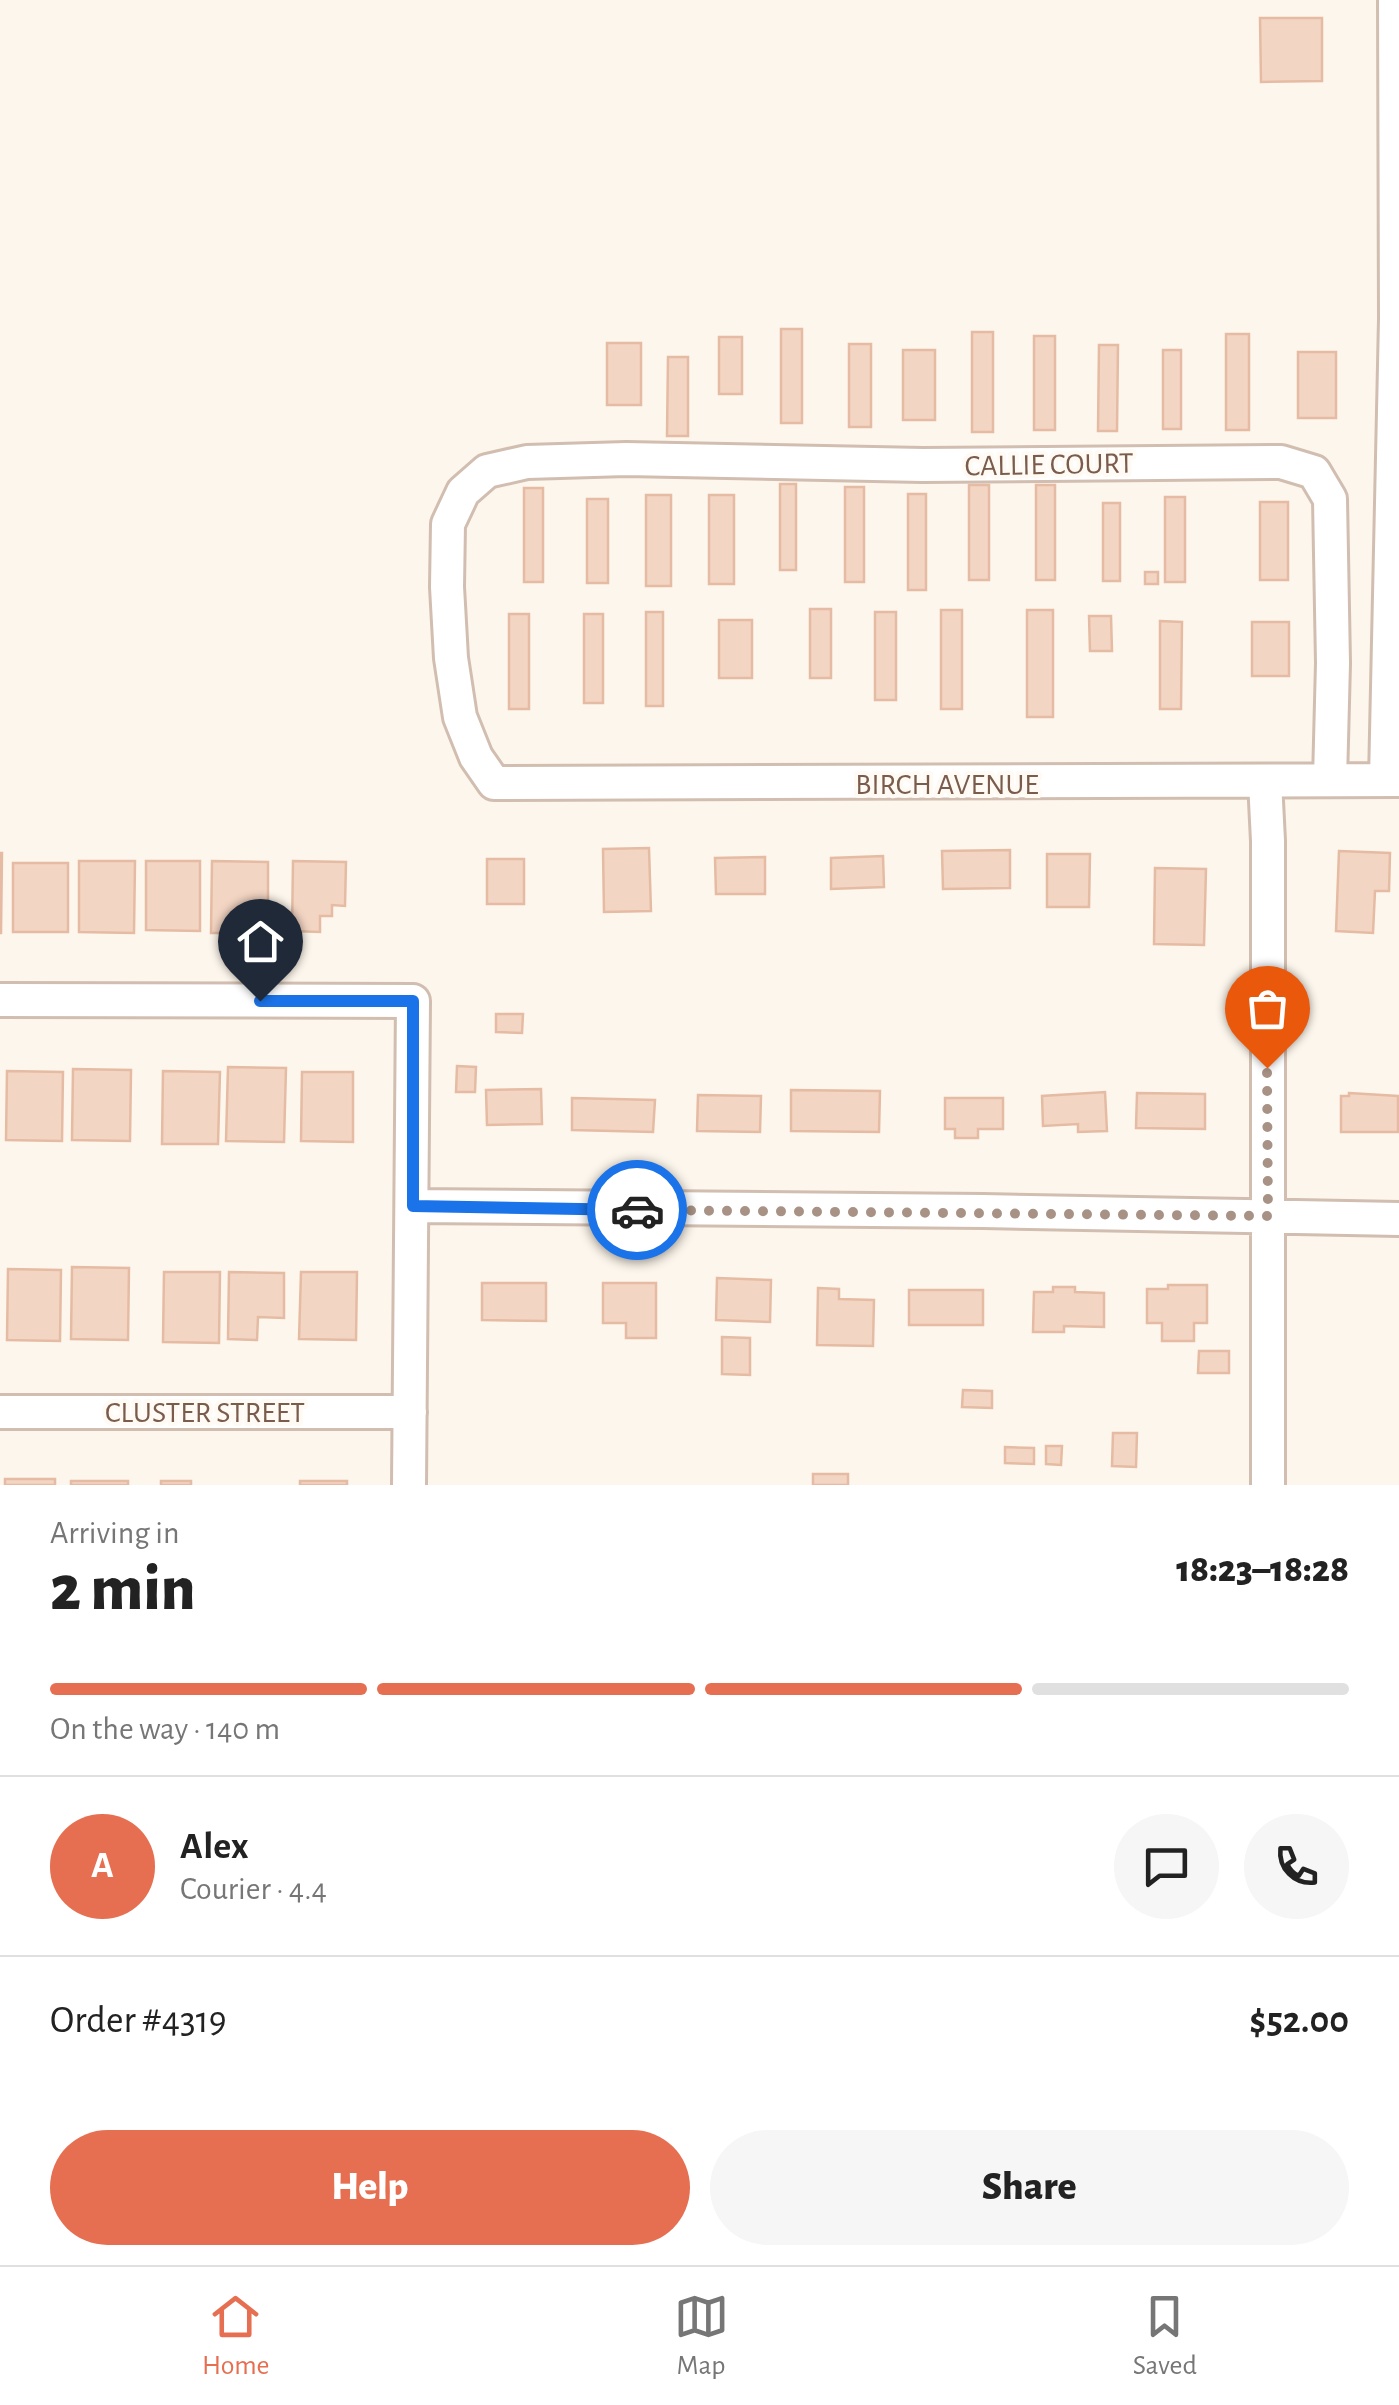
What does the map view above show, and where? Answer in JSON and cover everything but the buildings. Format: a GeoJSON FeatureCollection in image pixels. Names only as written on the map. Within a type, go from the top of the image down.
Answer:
{"type":"FeatureCollection","features":[{"type":"Feature","properties":{"kind":"street"},"geometry":{"type":"LineString","coordinates":[[1392,780],[1395,0]]}},
{"type":"Feature","properties":{"kind":"street","name":"CALLIE COURT"},"geometry":{"type":"LineString","coordinates":[[494,783],[476,757],[460,717],[450,642],[448,524],[462,492],[488,470],[527,462],[626,460],[923,465],[1281,462],[1314,472],[1330,499],[1330,780]]}},
{"type":"Feature","properties":{"kind":"street"},"geometry":{"type":"LineString","coordinates":[[1265,780],[1268,1485]]}},
{"type":"Feature","properties":{"kind":"street","name":"BIRCH AVENUE"},"geometry":{"type":"LineString","coordinates":[[494,783],[1392,780]]}},
{"type":"Feature","properties":{"kind":"street"},"geometry":{"type":"LineString","coordinates":[[0,1000],[413,1001],[409,1485]]}},
{"type":"Feature","properties":{"kind":"street"},"geometry":{"type":"LineString","coordinates":[[413,1206],[1399,1219]]}},
{"type":"Feature","properties":{"kind":"street","name":"CLUSTER STREET"},"geometry":{"type":"LineString","coordinates":[[0,1412],[410,1412]]}},
{"type":"Feature","properties":{"kind":"way so far"},"geometry":{"type":"LineString","coordinates":[[637,1210],[1268,1216],[1267,1068]]}},
{"type":"Feature","properties":{"kind":"route"},"geometry":{"type":"LineString","coordinates":[[260,1001],[413,1001],[413,1206],[637,1210]]}}]}
